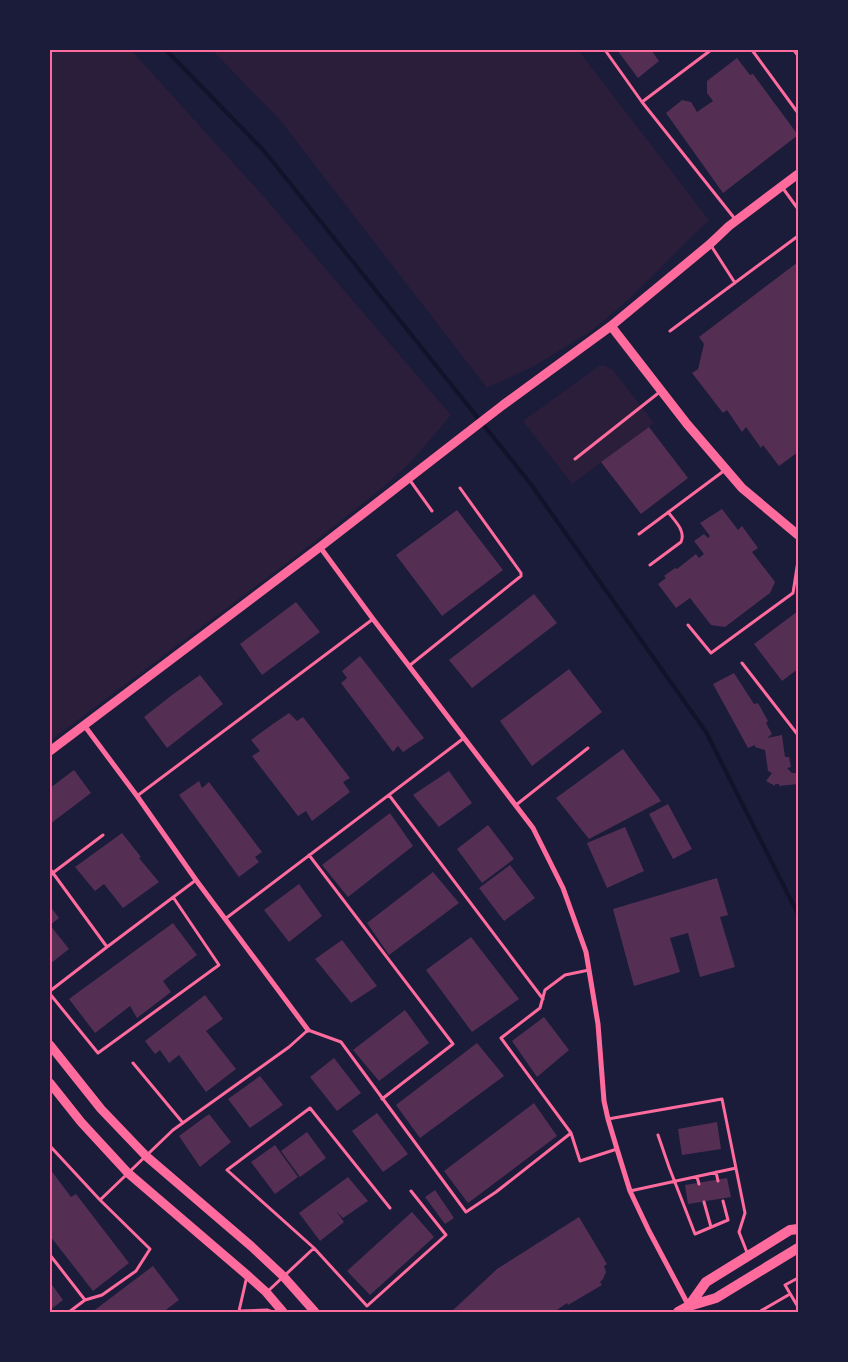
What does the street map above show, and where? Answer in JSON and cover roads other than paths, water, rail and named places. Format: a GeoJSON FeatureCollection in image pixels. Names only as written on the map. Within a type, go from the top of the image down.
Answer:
{"type":"FeatureCollection","features":[{"type":"Feature","properties":{"kind":"main road"},"geometry":{"type":"LineString","coordinates":[[690,1309],[706,1282],[790,1230],[798,1229]]}},
{"type":"Feature","properties":{"kind":"main road"},"geometry":{"type":"LineString","coordinates":[[678,1312],[716,1298],[798,1248]]}},
{"type":"Feature","properties":{"kind":"street"},"geometry":{"type":"LineString","coordinates":[[795,50],[798,54]]}},
{"type":"Feature","properties":{"kind":"street"},"geometry":{"type":"LineString","coordinates":[[50,751],[503,405],[612,326],[736,220],[798,174]]}},
{"type":"Feature","properties":{"kind":"street"},"geometry":{"type":"LineString","coordinates":[[612,326],[687,424],[742,488],[797,533]]}},
{"type":"Feature","properties":{"kind":"street"},"geometry":{"type":"LineString","coordinates":[[320,546],[409,667],[533,828],[563,888],[586,952],[598,1024],[604,1101],[617,1149],[630,1192],[690,1309]]}},
{"type":"Feature","properties":{"kind":"street"},"geometry":{"type":"LineString","coordinates":[[84,725],[308,1030]]}},
{"type":"Feature","properties":{"kind":"street"},"geometry":{"type":"LineString","coordinates":[[50,1045],[101,1109],[146,1156],[284,1276],[315,1312]]}},
{"type":"Feature","properties":{"kind":"street"},"geometry":{"type":"LineString","coordinates":[[50,1083],[81,1122],[128,1173],[266,1292],[283,1312]]}},
{"type":"Feature","properties":{"kind":"lane"},"geometry":{"type":"LineString","coordinates":[[604,50],[642,102],[736,220]]}},
{"type":"Feature","properties":{"kind":"lane"},"geometry":{"type":"LineString","coordinates":[[642,102],[711,50]]}},
{"type":"Feature","properties":{"kind":"lane"},"geometry":{"type":"LineString","coordinates":[[752,50],[798,113]]}},
{"type":"Feature","properties":{"kind":"lane"},"geometry":{"type":"LineString","coordinates":[[782,187],[798,209]]}},
{"type":"Feature","properties":{"kind":"lane"},"geometry":{"type":"LineString","coordinates":[[670,331],[798,236]]}},
{"type":"Feature","properties":{"kind":"lane"},"geometry":{"type":"LineString","coordinates":[[710,244],[735,283]]}},
{"type":"Feature","properties":{"kind":"lane"},"geometry":{"type":"LineString","coordinates":[[574,459],[661,391]]}},
{"type":"Feature","properties":{"kind":"lane"},"geometry":{"type":"LineString","coordinates":[[639,534],[726,469]]}},
{"type":"Feature","properties":{"kind":"lane"},"geometry":{"type":"LineString","coordinates":[[408,478],[432,511]]}},
{"type":"Feature","properties":{"kind":"lane"},"geometry":{"type":"LineString","coordinates":[[409,667],[521,576],[521,573],[460,488]]}},
{"type":"Feature","properties":{"kind":"lane"},"geometry":{"type":"LineString","coordinates":[[650,565],[681,542],[683,537],[682,531],[668,512]]}},
{"type":"Feature","properties":{"kind":"lane"},"geometry":{"type":"LineString","coordinates":[[688,625],[711,653],[793,594],[798,561]]}},
{"type":"Feature","properties":{"kind":"lane"},"geometry":{"type":"LineString","coordinates":[[137,796],[373,619]]}},
{"type":"Feature","properties":{"kind":"lane"},"geometry":{"type":"LineString","coordinates":[[742,662],[798,735]]}},
{"type":"Feature","properties":{"kind":"lane"},"geometry":{"type":"LineString","coordinates":[[225,919],[464,738]]}},
{"type":"Feature","properties":{"kind":"lane"},"geometry":{"type":"LineString","coordinates":[[515,805],[588,748]]}},
{"type":"Feature","properties":{"kind":"lane"},"geometry":{"type":"LineString","coordinates":[[389,795],[543,999]]}},
{"type":"Feature","properties":{"kind":"lane"},"geometry":{"type":"LineString","coordinates":[[103,834],[51,872],[107,947]]}},
{"type":"Feature","properties":{"kind":"lane"},"geometry":{"type":"LineString","coordinates":[[309,855],[453,1044],[382,1099]]}},
{"type":"Feature","properties":{"kind":"lane"},"geometry":{"type":"LineString","coordinates":[[173,897],[219,965],[98,1053],[50,992],[107,947],[173,897],[196,880]]}},
{"type":"Feature","properties":{"kind":"lane"},"geometry":{"type":"LineString","coordinates":[[589,970],[565,975],[545,990],[540,1008],[501,1038],[570,1133],[580,1161],[617,1149]]}},
{"type":"Feature","properties":{"kind":"lane"},"geometry":{"type":"LineString","coordinates":[[100,1200],[173,1130],[288,1047],[308,1030],[341,1042],[466,1212],[496,1192],[570,1133]]}},
{"type":"Feature","properties":{"kind":"lane"},"geometry":{"type":"LineString","coordinates":[[133,1063],[183,1124]]}},
{"type":"Feature","properties":{"kind":"lane"},"geometry":{"type":"LineString","coordinates":[[608,1119],[722,1099],[745,1213],[739,1232],[748,1256]]}},
{"type":"Feature","properties":{"kind":"lane"},"geometry":{"type":"LineString","coordinates":[[390,1208],[310,1108],[227,1170],[314,1248],[367,1306],[446,1235],[411,1191]]}},
{"type":"Feature","properties":{"kind":"lane"},"geometry":{"type":"LineString","coordinates":[[658,1135],[695,1234],[728,1220],[722,1200]]}},
{"type":"Feature","properties":{"kind":"lane"},"geometry":{"type":"LineString","coordinates":[[50,1146],[100,1200],[150,1249],[136,1271],[102,1295],[85,1300],[69,1312]]}},
{"type":"Feature","properties":{"kind":"lane"},"geometry":{"type":"LineString","coordinates":[[630,1192],[736,1168]]}},
{"type":"Feature","properties":{"kind":"lane"},"geometry":{"type":"LineString","coordinates":[[716,1172],[718,1181]]}},
{"type":"Feature","properties":{"kind":"lane"},"geometry":{"type":"LineString","coordinates":[[697,1177],[699,1184]]}},
{"type":"Feature","properties":{"kind":"lane"},"geometry":{"type":"LineString","coordinates":[[704,1202],[711,1228]]}},
{"type":"Feature","properties":{"kind":"lane"},"geometry":{"type":"LineString","coordinates":[[266,1292],[314,1248]]}},
{"type":"Feature","properties":{"kind":"lane"},"geometry":{"type":"LineString","coordinates":[[50,1255],[85,1300]]}},
{"type":"Feature","properties":{"kind":"lane"},"geometry":{"type":"LineString","coordinates":[[247,1275],[238,1311],[267,1310],[273,1312]]}},
{"type":"Feature","properties":{"kind":"lane"},"geometry":{"type":"LineString","coordinates":[[798,1278],[786,1285],[798,1307]]}},
{"type":"Feature","properties":{"kind":"lane"},"geometry":{"type":"LineString","coordinates":[[759,1312],[790,1294]]}},
{"type":"Feature","properties":{"kind":"waterway"},"geometry":{"type":"LineString","coordinates":[[166,50],[265,152],[530,483],[706,732],[798,914]]}}]}
